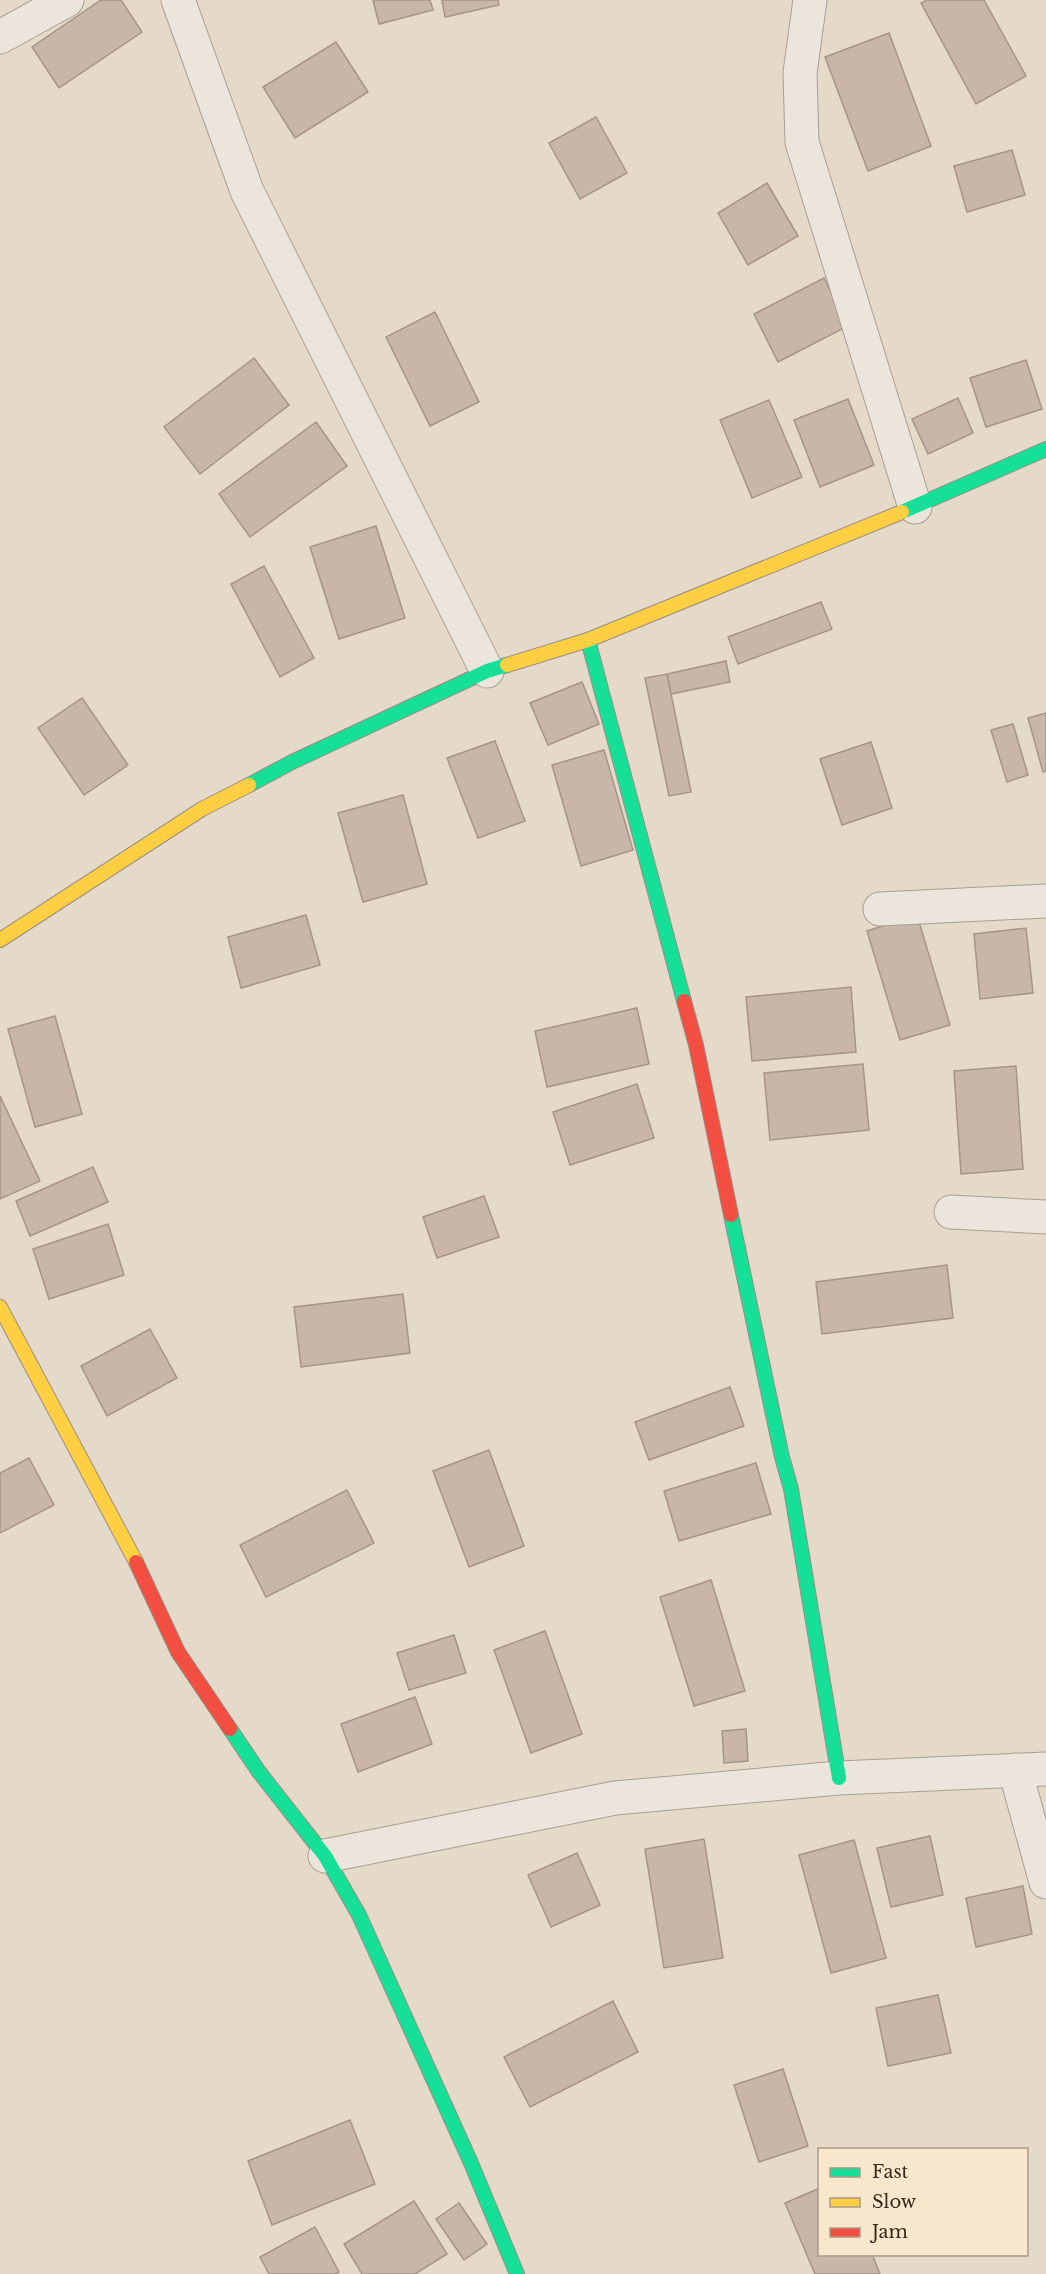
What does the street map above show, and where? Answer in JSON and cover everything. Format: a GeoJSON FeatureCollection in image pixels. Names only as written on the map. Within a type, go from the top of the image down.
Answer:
{"type":"FeatureCollection","features":[{"type":"Feature","properties":{"kind":"street"},"geometry":{"type":"LineString","coordinates":[[0,37],[67,0]]}},
{"type":"Feature","properties":{"kind":"street"},"geometry":{"type":"LineString","coordinates":[[178,0],[247,191],[487,671]]}},
{"type":"Feature","properties":{"kind":"street"},"geometry":{"type":"LineString","coordinates":[[810,0],[800,73],[802,142],[915,507]]}},
{"type":"Feature","properties":{"kind":"street"},"geometry":{"type":"LineString","coordinates":[[0,940],[202,809],[292,762],[487,671],[588,640],[915,507],[1046,449]]}},
{"type":"Feature","properties":{"kind":"street"},"geometry":{"type":"LineString","coordinates":[[588,640],[696,1045],[782,1457],[791,1489],[839,1778]]}},
{"type":"Feature","properties":{"kind":"street"},"geometry":{"type":"LineString","coordinates":[[880,909],[1046,901]]}},
{"type":"Feature","properties":{"kind":"street"},"geometry":{"type":"LineString","coordinates":[[951,1212],[1046,1217]]}},
{"type":"Feature","properties":{"kind":"street"},"geometry":{"type":"LineString","coordinates":[[0,1307],[108,1508],[147,1584],[178,1652],[259,1772],[325,1856],[359,1915],[404,2010],[516,2274]]}},
{"type":"Feature","properties":{"kind":"street"},"geometry":{"type":"LineString","coordinates":[[325,1856],[615,1798],[839,1778],[1031,1769],[1046,1882]]}},
{"type":"Feature","properties":{"kind":"building"},"geometry":{"type":"Polygon","coordinates":[[[101,0],[121,0],[142,32],[59,88],[32,47],[101,0]]]}},
{"type":"Feature","properties":{"kind":"building"},"geometry":{"type":"Polygon","coordinates":[[[373,0],[430,0],[433,10],[379,24],[373,0]]]}},
{"type":"Feature","properties":{"kind":"building"},"geometry":{"type":"Polygon","coordinates":[[[442,0],[498,0],[499,5],[445,17],[442,0]]]}},
{"type":"Feature","properties":{"kind":"building"},"geometry":{"type":"Polygon","coordinates":[[[927,0],[984,0],[1026,76],[976,104],[921,3],[927,0]]]}},
{"type":"Feature","properties":{"kind":"building"},"geometry":{"type":"Polygon","coordinates":[[[889,33],[931,146],[868,171],[825,57],[889,33]]]}},
{"type":"Feature","properties":{"kind":"building"},"geometry":{"type":"Polygon","coordinates":[[[336,42],[368,92],[295,138],[263,87],[336,42]]]}},
{"type":"Feature","properties":{"kind":"building"},"geometry":{"type":"Polygon","coordinates":[[[596,117],[627,173],[580,199],[549,143],[596,117]]]}},
{"type":"Feature","properties":{"kind":"building"},"geometry":{"type":"Polygon","coordinates":[[[1012,150],[1025,195],[967,212],[954,166],[1012,150]]]}},
{"type":"Feature","properties":{"kind":"building"},"geometry":{"type":"Polygon","coordinates":[[[767,183],[798,236],[748,265],[718,213],[767,183]]]}},
{"type":"Feature","properties":{"kind":"building"},"geometry":{"type":"Polygon","coordinates":[[[824,278],[848,326],[778,362],[754,314],[824,278]]]}},
{"type":"Feature","properties":{"kind":"building"},"geometry":{"type":"Polygon","coordinates":[[[435,312],[479,402],[430,426],[386,337],[435,312]]]}},
{"type":"Feature","properties":{"kind":"building"},"geometry":{"type":"Polygon","coordinates":[[[254,358],[289,405],[200,474],[164,427],[254,358]]]}},
{"type":"Feature","properties":{"kind":"building"},"geometry":{"type":"Polygon","coordinates":[[[1026,360],[1042,409],[986,427],[970,378],[1026,360]]]}},
{"type":"Feature","properties":{"kind":"building"},"geometry":{"type":"Polygon","coordinates":[[[958,398],[973,433],[928,454],[912,419],[958,398]]]}},
{"type":"Feature","properties":{"kind":"building"},"geometry":{"type":"Polygon","coordinates":[[[848,399],[874,465],[820,487],[794,420],[848,399]]]}},
{"type":"Feature","properties":{"kind":"building"},"geometry":{"type":"Polygon","coordinates":[[[769,400],[802,477],[752,498],[720,420],[769,400]]]}},
{"type":"Feature","properties":{"kind":"building"},"geometry":{"type":"Polygon","coordinates":[[[316,422],[347,466],[250,537],[219,494],[316,422]]]}},
{"type":"Feature","properties":{"kind":"building"},"geometry":{"type":"Polygon","coordinates":[[[376,526],[405,618],[339,639],[310,547],[376,526]]]}},
{"type":"Feature","properties":{"kind":"building"},"geometry":{"type":"Polygon","coordinates":[[[264,566],[314,658],[280,677],[231,584],[264,566]]]}},
{"type":"Feature","properties":{"kind":"building"},"geometry":{"type":"Polygon","coordinates":[[[821,602],[832,629],[738,664],[728,637],[821,602]]]}},
{"type":"Feature","properties":{"kind":"building"},"geometry":{"type":"Polygon","coordinates":[[[726,661],[730,682],[671,694],[667,674],[726,661]]]}},
{"type":"Feature","properties":{"kind":"building"},"geometry":{"type":"Polygon","coordinates":[[[667,674],[691,792],[669,796],[645,678],[667,674]]]}},
{"type":"Feature","properties":{"kind":"building"},"geometry":{"type":"Polygon","coordinates":[[[582,682],[599,724],[548,745],[530,703],[582,682]]]}},
{"type":"Feature","properties":{"kind":"building"},"geometry":{"type":"Polygon","coordinates":[[[82,698],[128,765],[84,795],[38,728],[82,698]]]}},
{"type":"Feature","properties":{"kind":"building"},"geometry":{"type":"Polygon","coordinates":[[[1046,713],[1046,771],[1043,772],[1028,718],[1046,713]]]}},
{"type":"Feature","properties":{"kind":"building"},"geometry":{"type":"Polygon","coordinates":[[[1013,724],[1028,775],[1007,782],[991,730],[1013,724]]]}},
{"type":"Feature","properties":{"kind":"building"},"geometry":{"type":"Polygon","coordinates":[[[495,741],[525,821],[478,838],[447,758],[495,741]]]}},
{"type":"Feature","properties":{"kind":"building"},"geometry":{"type":"Polygon","coordinates":[[[871,742],[892,808],[842,825],[820,759],[871,742]]]}},
{"type":"Feature","properties":{"kind":"building"},"geometry":{"type":"Polygon","coordinates":[[[604,750],[633,850],[581,866],[552,765],[604,750]]]}},
{"type":"Feature","properties":{"kind":"building"},"geometry":{"type":"Polygon","coordinates":[[[403,795],[427,884],[363,902],[338,813],[403,795]]]}},
{"type":"Feature","properties":{"kind":"building"},"geometry":{"type":"Polygon","coordinates":[[[306,915],[320,965],[241,988],[228,937],[306,915]]]}},
{"type":"Feature","properties":{"kind":"building"},"geometry":{"type":"Polygon","coordinates":[[[917,915],[950,1025],[900,1040],[867,931],[917,915]]]}},
{"type":"Feature","properties":{"kind":"building"},"geometry":{"type":"Polygon","coordinates":[[[1026,928],[1033,993],[980,999],[974,934],[1026,928]]]}},
{"type":"Feature","properties":{"kind":"building"},"geometry":{"type":"Polygon","coordinates":[[[851,987],[856,1052],[752,1061],[746,997],[851,987]]]}},
{"type":"Feature","properties":{"kind":"building"},"geometry":{"type":"Polygon","coordinates":[[[637,1008],[649,1064],[547,1087],[535,1031],[637,1008]]]}},
{"type":"Feature","properties":{"kind":"building"},"geometry":{"type":"Polygon","coordinates":[[[55,1016],[82,1114],[35,1127],[8,1029],[55,1016]]]}},
{"type":"Feature","properties":{"kind":"building"},"geometry":{"type":"Polygon","coordinates":[[[863,1064],[869,1130],[770,1140],[764,1073],[863,1064]]]}},
{"type":"Feature","properties":{"kind":"building"},"geometry":{"type":"Polygon","coordinates":[[[1016,1066],[1023,1169],[961,1174],[954,1071],[1016,1066]]]}},
{"type":"Feature","properties":{"kind":"building"},"geometry":{"type":"Polygon","coordinates":[[[637,1084],[654,1138],[570,1165],[553,1112],[637,1084]]]}},
{"type":"Feature","properties":{"kind":"building"},"geometry":{"type":"Polygon","coordinates":[[[0,1096],[40,1181],[0,1199],[0,1096]]]}},
{"type":"Feature","properties":{"kind":"building"},"geometry":{"type":"Polygon","coordinates":[[[93,1167],[108,1202],[30,1236],[16,1201],[93,1167]]]}},
{"type":"Feature","properties":{"kind":"building"},"geometry":{"type":"Polygon","coordinates":[[[484,1196],[499,1237],[437,1258],[423,1217],[484,1196]]]}},
{"type":"Feature","properties":{"kind":"building"},"geometry":{"type":"Polygon","coordinates":[[[108,1224],[124,1275],[49,1299],[33,1249],[108,1224]]]}},
{"type":"Feature","properties":{"kind":"building"},"geometry":{"type":"Polygon","coordinates":[[[947,1265],[953,1318],[822,1334],[816,1282],[947,1265]]]}},
{"type":"Feature","properties":{"kind":"building"},"geometry":{"type":"Polygon","coordinates":[[[403,1294],[410,1353],[301,1367],[294,1307],[403,1294]]]}},
{"type":"Feature","properties":{"kind":"building"},"geometry":{"type":"Polygon","coordinates":[[[150,1329],[177,1378],[107,1416],[81,1366],[150,1329]]]}},
{"type":"Feature","properties":{"kind":"building"},"geometry":{"type":"Polygon","coordinates":[[[730,1387],[744,1426],[649,1460],[635,1422],[730,1387]]]}},
{"type":"Feature","properties":{"kind":"building"},"geometry":{"type":"Polygon","coordinates":[[[489,1450],[524,1546],[469,1567],[433,1471],[489,1450]]]}},
{"type":"Feature","properties":{"kind":"building"},"geometry":{"type":"Polygon","coordinates":[[[29,1458],[54,1505],[0,1533],[0,1473],[29,1458]]]}},
{"type":"Feature","properties":{"kind":"building"},"geometry":{"type":"Polygon","coordinates":[[[756,1463],[771,1514],[679,1541],[664,1491],[756,1463]]]}},
{"type":"Feature","properties":{"kind":"building"},"geometry":{"type":"Polygon","coordinates":[[[347,1490],[374,1543],[266,1597],[240,1545],[347,1490]]]}},
{"type":"Feature","properties":{"kind":"building"},"geometry":{"type":"Polygon","coordinates":[[[711,1580],[745,1691],[694,1706],[660,1597],[711,1580]]]}},
{"type":"Feature","properties":{"kind":"building"},"geometry":{"type":"Polygon","coordinates":[[[545,1631],[582,1734],[531,1753],[494,1650],[545,1631]]]}},
{"type":"Feature","properties":{"kind":"building"},"geometry":{"type":"Polygon","coordinates":[[[454,1635],[466,1673],[409,1690],[397,1653],[454,1635]]]}},
{"type":"Feature","properties":{"kind":"building"},"geometry":{"type":"Polygon","coordinates":[[[415,1697],[432,1744],[358,1772],[341,1724],[415,1697]]]}},
{"type":"Feature","properties":{"kind":"building"},"geometry":{"type":"Polygon","coordinates":[[[746,1729],[748,1761],[724,1763],[722,1731],[746,1729]]]}},
{"type":"Feature","properties":{"kind":"building"},"geometry":{"type":"Polygon","coordinates":[[[930,1836],[943,1895],[891,1907],[877,1848],[930,1836]]]}},
{"type":"Feature","properties":{"kind":"building"},"geometry":{"type":"Polygon","coordinates":[[[704,1839],[723,1958],[664,1968],[645,1849],[704,1839]]]}},
{"type":"Feature","properties":{"kind":"building"},"geometry":{"type":"Polygon","coordinates":[[[854,1840],[886,1958],[831,1973],[799,1855],[854,1840]]]}},
{"type":"Feature","properties":{"kind":"building"},"geometry":{"type":"Polygon","coordinates":[[[577,1853],[600,1905],[551,1927],[528,1875],[577,1853]]]}},
{"type":"Feature","properties":{"kind":"building"},"geometry":{"type":"Polygon","coordinates":[[[1023,1886],[1032,1934],[976,1947],[966,1898],[1023,1886]]]}},
{"type":"Feature","properties":{"kind":"building"},"geometry":{"type":"Polygon","coordinates":[[[938,1995],[951,2053],[888,2066],[876,2008],[938,1995]]]}},
{"type":"Feature","properties":{"kind":"building"},"geometry":{"type":"Polygon","coordinates":[[[613,2001],[638,2052],[530,2107],[504,2057],[613,2001]]]}},
{"type":"Feature","properties":{"kind":"building"},"geometry":{"type":"Polygon","coordinates":[[[783,2069],[808,2146],[759,2162],[734,2085],[783,2069]]]}},
{"type":"Feature","properties":{"kind":"building"},"geometry":{"type":"Polygon","coordinates":[[[350,2120],[375,2184],[272,2225],[248,2161],[350,2120]]]}},
{"type":"Feature","properties":{"kind":"building"},"geometry":{"type":"Polygon","coordinates":[[[818,2189],[818,2256],[873,2256],[880,2274],[815,2274],[785,2203],[818,2189]]]}},
{"type":"Feature","properties":{"kind":"building"},"geometry":{"type":"Polygon","coordinates":[[[414,2201],[447,2254],[415,2274],[362,2274],[344,2244],[414,2201]]]}},
{"type":"Feature","properties":{"kind":"building"},"geometry":{"type":"Polygon","coordinates":[[[459,2203],[487,2244],[464,2260],[436,2219],[459,2203]]]}},
{"type":"Feature","properties":{"kind":"building"},"geometry":{"type":"Polygon","coordinates":[[[315,2227],[339,2272],[335,2274],[269,2274],[260,2257],[315,2227]]]}},
{"type":"Feature","properties":{"kind":"traffic: fast"},"geometry":{"type":"LineString","coordinates":[[902,512],[1046,449]]}},
{"type":"Feature","properties":{"kind":"traffic: fast"},"geometry":{"type":"LineString","coordinates":[[588,640],[684,1001]]}},
{"type":"Feature","properties":{"kind":"traffic: fast"},"geometry":{"type":"LineString","coordinates":[[249,785],[292,762],[487,671],[507,665]]}},
{"type":"Feature","properties":{"kind":"traffic: fast"},"geometry":{"type":"LineString","coordinates":[[731,1215],[782,1457],[791,1489],[839,1778]]}},
{"type":"Feature","properties":{"kind":"traffic: fast"},"geometry":{"type":"LineString","coordinates":[[230,1729],[259,1772],[325,1856],[359,1915],[471,2163],[517,2274]]}},
{"type":"Feature","properties":{"kind":"traffic: slow"},"geometry":{"type":"LineString","coordinates":[[507,665],[588,640],[902,512]]}},
{"type":"Feature","properties":{"kind":"traffic: slow"},"geometry":{"type":"LineString","coordinates":[[0,940],[202,809],[249,785]]}},
{"type":"Feature","properties":{"kind":"traffic: slow"},"geometry":{"type":"LineString","coordinates":[[0,1307],[136,1562]]}},
{"type":"Feature","properties":{"kind":"traffic: jam"},"geometry":{"type":"LineString","coordinates":[[684,1001],[696,1045],[731,1215]]}},
{"type":"Feature","properties":{"kind":"traffic: jam"},"geometry":{"type":"LineString","coordinates":[[136,1562],[178,1652],[230,1729]]}}]}
